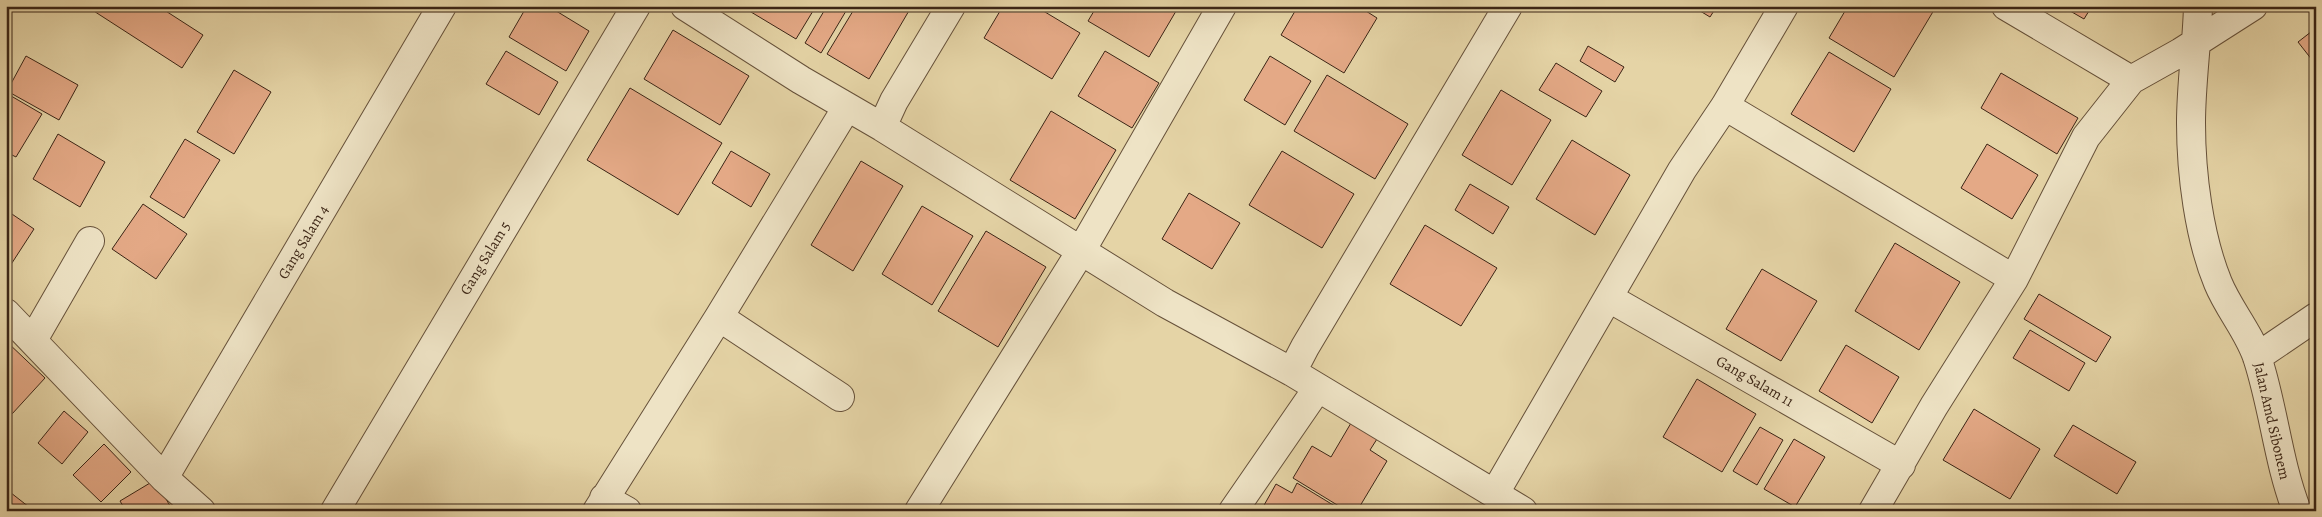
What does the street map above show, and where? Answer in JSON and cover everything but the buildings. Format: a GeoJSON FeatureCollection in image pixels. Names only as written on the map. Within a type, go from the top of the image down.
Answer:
{"type":"FeatureCollection","features":[{"type":"Feature","properties":{"kind":"street","name":"Gang Salam 4"},"geometry":{"type":"LineString","coordinates":[[164,478],[442,6]]}},
{"type":"Feature","properties":{"kind":"street","name":"Gang Salam 5"},"geometry":{"type":"LineString","coordinates":[[335,511],[636,6]]}},
{"type":"Feature","properties":{"kind":"street"},"geometry":{"type":"LineString","coordinates":[[685,6],[1165,303],[1292,372],[1317,389],[1523,511]]}},
{"type":"Feature","properties":{"kind":"street"},"geometry":{"type":"LineString","coordinates":[[882,127],[894,101],[952,6]]}},
{"type":"Feature","properties":{"kind":"street"},"geometry":{"type":"LineString","coordinates":[[919,511],[1081,251],[1222,6]]}},
{"type":"Feature","properties":{"kind":"street"},"geometry":{"type":"LineString","coordinates":[[1292,372],[1508,6]]}},
{"type":"Feature","properties":{"kind":"street"},"geometry":{"type":"LineString","coordinates":[[1495,493],[1682,170],[1725,106],[1784,6]]}},
{"type":"Feature","properties":{"kind":"street"},"geometry":{"type":"LineString","coordinates":[[2006,6],[2141,74]]}},
{"type":"Feature","properties":{"kind":"street","name":"Jalan Amd Sibonem"},"geometry":{"type":"LineString","coordinates":[[2198,6],[2189,47],[2191,124],[2198,215],[2218,283],[2257,357],[2266,385],[2286,482],[2297,511]]}},
{"type":"Feature","properties":{"kind":"street"},"geometry":{"type":"LineString","coordinates":[[1873,511],[1934,406],[2014,280],[2086,137],[2141,74],[2189,47],[2253,6]]}},
{"type":"Feature","properties":{"kind":"street"},"geometry":{"type":"LineString","coordinates":[[1725,106],[2014,280]]}},
{"type":"Feature","properties":{"kind":"street"},"geometry":{"type":"LineString","coordinates":[[609,506],[719,317],[847,107]]}},
{"type":"Feature","properties":{"kind":"street"},"geometry":{"type":"LineString","coordinates":[[33,340],[90,241]]}},
{"type":"Feature","properties":{"kind":"street","name":"Gang Salam 11"},"geometry":{"type":"LineString","coordinates":[[1609,298],[1901,465]]}},
{"type":"Feature","properties":{"kind":"street"},"geometry":{"type":"LineString","coordinates":[[6,312],[164,478],[201,511]]}},
{"type":"Feature","properties":{"kind":"street"},"geometry":{"type":"LineString","coordinates":[[719,317],[840,397]]}},
{"type":"Feature","properties":{"kind":"street"},"geometry":{"type":"LineString","coordinates":[[2257,357],[2316,317]]}},
{"type":"Feature","properties":{"kind":"street"},"geometry":{"type":"LineString","coordinates":[[1233,511],[1317,389]]}}]}
